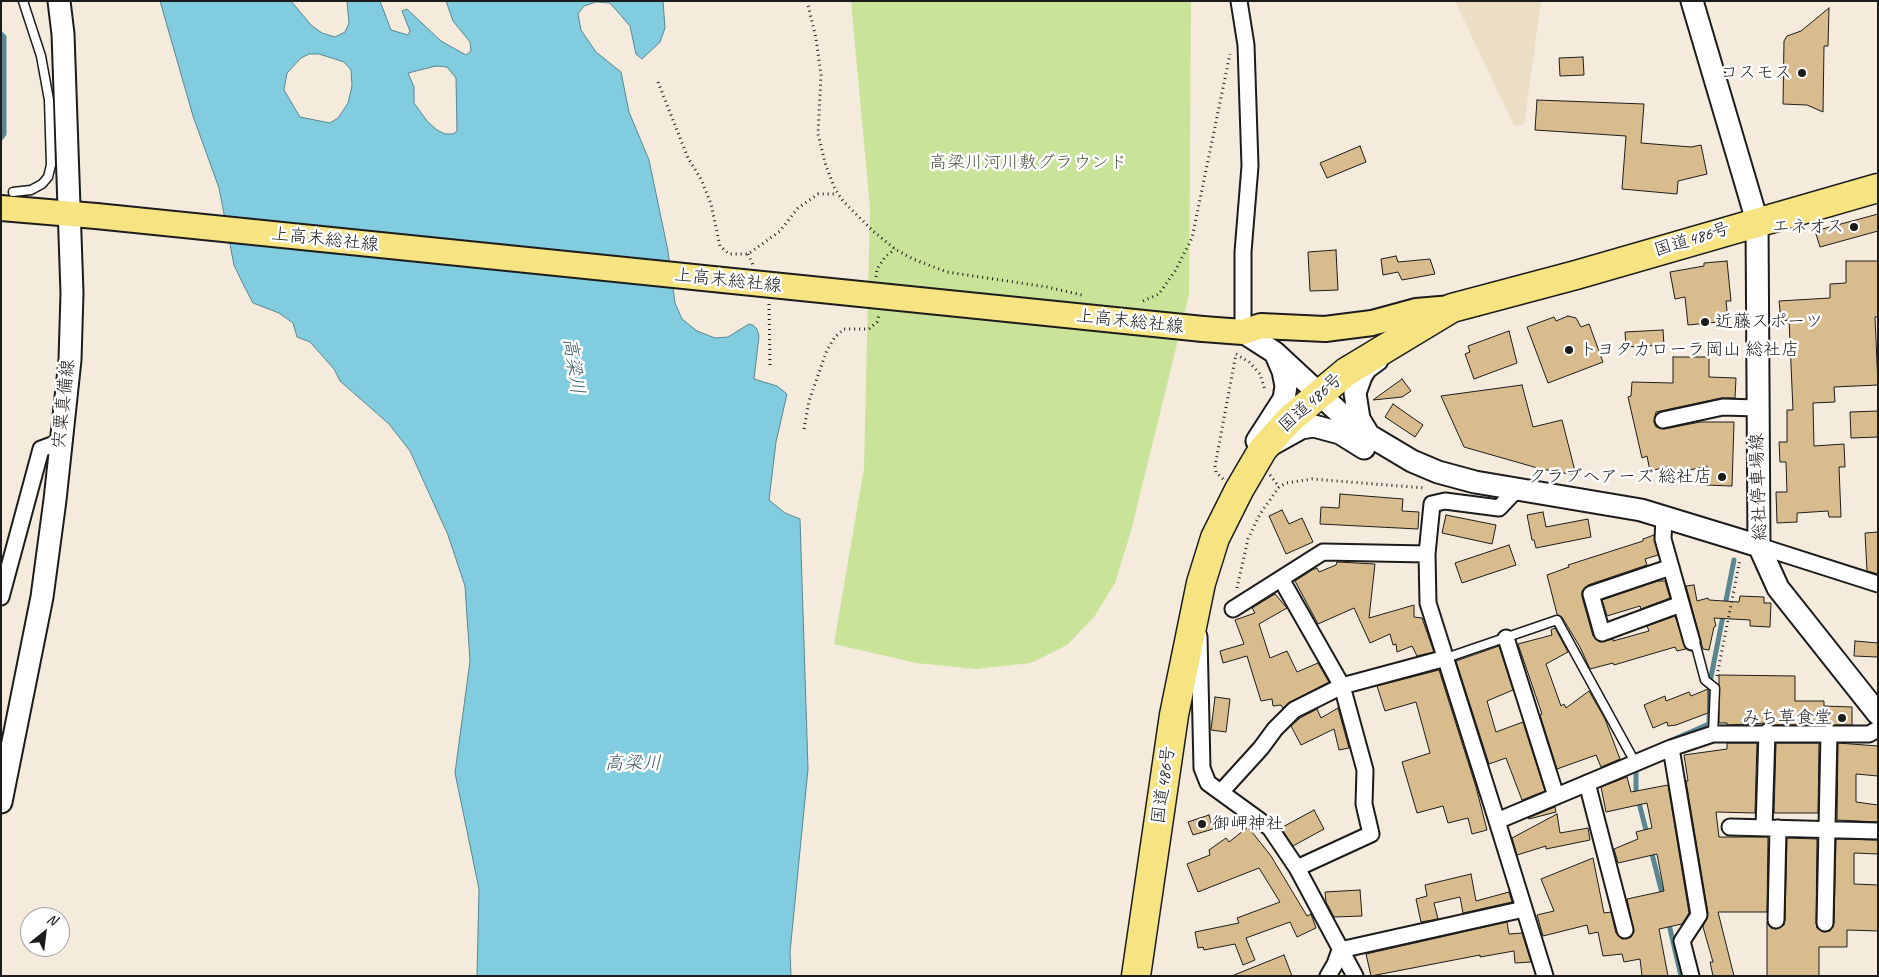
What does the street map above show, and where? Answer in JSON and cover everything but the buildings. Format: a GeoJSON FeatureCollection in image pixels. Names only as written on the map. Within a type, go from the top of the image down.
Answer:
{"type":"FeatureCollection","features":[{"type":"Feature","properties":{"kind":"highway","name":"国道486号"},"geometry":{"type":"LineString","coordinates":[[1136,976],[1174,715],[1191,626],[1208,558],[1241,486],[1266,462],[1290,419],[1318,393],[1346,372],[1396,340],[1452,308],[1576,275],[1757,221],[1878,188]]}},
{"type":"Feature","properties":{"kind":"main road","name":"宍粟真備線"},"geometry":{"type":"LineString","coordinates":[[1,802],[42,597],[55,500],[70,351],[72,293],[64,34],[59,1]]}},
{"type":"Feature","properties":{"kind":"main road","name":"総社停車場線"},"geometry":{"type":"LineString","coordinates":[[1692,1],[1757,221],[1759,546],[1778,588],[1878,714]]}},
{"type":"Feature","properties":{"kind":"main road","name":"上高末総社線"},"geometry":{"type":"LineString","coordinates":[[6,203],[96,216],[1243,332],[1261,326],[1309,329],[1348,326],[1372,323],[1416,311],[1452,308]]}},
{"type":"Feature","properties":{"kind":"main road"},"geometry":{"type":"LineString","coordinates":[[1243,332],[1274,352],[1355,426],[1412,461],[1447,474],[1517,490],[1641,510],[1759,546]]}},
{"type":"Feature","properties":{"kind":"main road"},"geometry":{"type":"LineString","coordinates":[[1370,436],[1360,419],[1354,393],[1357,383],[1366,368],[1386,353],[1396,340]]}},
{"type":"Feature","properties":{"kind":"main road"},"geometry":{"type":"LineString","coordinates":[[1241,486],[1242,467],[1245,458],[1284,399],[1286,386],[1283,372],[1274,352]]}},
{"type":"Feature","properties":{"kind":"main road"},"geometry":{"type":"LineString","coordinates":[[1266,462],[1301,428],[1314,426],[1340,433],[1381,459],[1395,464],[1412,461]]}},
{"type":"Feature","properties":{"kind":"street"},"geometry":{"type":"LineString","coordinates":[[1239,1],[1248,77],[1250,166],[1243,252],[1243,332]]}},
{"type":"Feature","properties":{"kind":"street"},"geometry":{"type":"LineString","coordinates":[[1663,420],[1723,407],[1757,408]]}},
{"type":"Feature","properties":{"kind":"street"},"geometry":{"type":"LineString","coordinates":[[1,597],[41,449],[60,442]]}},
{"type":"Feature","properties":{"kind":"street"},"geometry":{"type":"LineString","coordinates":[[1517,490],[1499,508],[1445,501],[1432,504],[1427,554],[1428,603],[1546,976]]}},
{"type":"Feature","properties":{"kind":"street"},"geometry":{"type":"LineString","coordinates":[[1664,517],[1663,538],[1692,642]]}},
{"type":"Feature","properties":{"kind":"street"},"geometry":{"type":"LineString","coordinates":[[1759,546],[1878,584]]}},
{"type":"Feature","properties":{"kind":"street"},"geometry":{"type":"LineString","coordinates":[[1234,608],[1323,552],[1427,554]]}},
{"type":"Feature","properties":{"kind":"street"},"geometry":{"type":"LineString","coordinates":[[1671,567],[1591,594],[1602,633],[1682,604]]}},
{"type":"Feature","properties":{"kind":"street"},"geometry":{"type":"LineString","coordinates":[[1281,579],[1342,686],[1365,770],[1364,804],[1371,834],[1297,868]]}},
{"type":"Feature","properties":{"kind":"street"},"geometry":{"type":"LineString","coordinates":[[1191,626],[1200,636],[1202,768],[1208,783],[1270,828],[1297,868],[1355,976]]}},
{"type":"Feature","properties":{"kind":"street"},"geometry":{"type":"LineString","coordinates":[[1506,638],[1556,796]]}},
{"type":"Feature","properties":{"kind":"street"},"geometry":{"type":"LineString","coordinates":[[1221,792],[1261,748],[1275,729],[1294,710],[1342,686],[1446,658]]}},
{"type":"Feature","properties":{"kind":"street"},"geometry":{"type":"LineString","coordinates":[[1497,821],[1634,762],[1713,734],[1767,732],[1869,734],[1878,729]]}},
{"type":"Feature","properties":{"kind":"street"},"geometry":{"type":"LineString","coordinates":[[1767,732],[1776,920]]}},
{"type":"Feature","properties":{"kind":"street"},"geometry":{"type":"LineString","coordinates":[[1825,923],[1829,733]]}},
{"type":"Feature","properties":{"kind":"street"},"geometry":{"type":"LineString","coordinates":[[1671,748],[1699,915],[1682,941],[1690,976]]}},
{"type":"Feature","properties":{"kind":"street"},"geometry":{"type":"LineString","coordinates":[[1587,783],[1625,930]]}},
{"type":"Feature","properties":{"kind":"street"},"geometry":{"type":"LineString","coordinates":[[1730,827],[1878,831]]}},
{"type":"Feature","properties":{"kind":"street"},"geometry":{"type":"LineString","coordinates":[[1340,950],[1524,909]]}},
{"type":"Feature","properties":{"kind":"street"},"geometry":{"type":"LineString","coordinates":[[1328,976],[1340,950]]}},
{"type":"Feature","properties":{"kind":"lane"},"geometry":{"type":"LineString","coordinates":[[6,203],[42,184],[48,177],[51,165],[49,100],[41,56],[24,1]]}},
{"type":"Feature","properties":{"kind":"lane"},"geometry":{"type":"LineString","coordinates":[[1446,658],[1557,620],[1634,762]]}},
{"type":"Feature","properties":{"kind":"lane"},"geometry":{"type":"LineString","coordinates":[[1692,642],[1696,646],[1712,686],[1713,734]]}},
{"type":"Feature","properties":{"kind":"path"},"geometry":{"type":"LineString","coordinates":[[807,1],[816,38],[821,74],[818,134],[826,166],[838,194],[873,231],[895,249],[947,272],[1047,287],[1088,296]]}},
{"type":"Feature","properties":{"kind":"path"},"geometry":{"type":"LineString","coordinates":[[1137,301],[1145,302],[1159,294],[1175,271],[1192,238],[1233,39],[1242,20]]}},
{"type":"Feature","properties":{"kind":"path"},"geometry":{"type":"LineString","coordinates":[[658,82],[688,158],[712,204],[720,246],[729,254],[748,254],[780,231],[798,208],[818,194],[838,194]]}},
{"type":"Feature","properties":{"kind":"path"},"geometry":{"type":"LineString","coordinates":[[875,281],[877,269],[885,257],[895,249]]}},
{"type":"Feature","properties":{"kind":"path"},"geometry":{"type":"LineString","coordinates":[[748,254],[756,268]]}},
{"type":"Feature","properties":{"kind":"path"},"geometry":{"type":"LineString","coordinates":[[769,300],[770,365]]}},
{"type":"Feature","properties":{"kind":"path"},"geometry":{"type":"LineString","coordinates":[[804,429],[809,401],[827,350],[835,337],[844,329],[869,329],[876,322],[878,309]]}},
{"type":"Feature","properties":{"kind":"path"},"geometry":{"type":"LineString","coordinates":[[1241,486],[1219,476],[1215,466],[1236,354],[1249,362],[1260,374],[1265,382],[1264,398]]}},
{"type":"Feature","properties":{"kind":"path"},"geometry":{"type":"LineString","coordinates":[[1266,462],[1279,487]]}},
{"type":"Feature","properties":{"kind":"path"},"geometry":{"type":"LineString","coordinates":[[1234,608],[1248,539],[1260,514],[1279,487],[1286,483],[1312,479],[1427,488]]}},
{"type":"Feature","properties":{"kind":"path"},"geometry":{"type":"LineString","coordinates":[[1712,686],[1740,556]]}},
{"type":"Feature","properties":{"kind":"shaded area"},"geometry":{"type":"Polygon","coordinates":[[[1455,1],[1541,1],[1524,125],[1514,126],[1455,1]]]}},
{"type":"Feature","properties":{"kind":"green space","name":"高梁川河川敷グラウンド"},"geometry":{"type":"Polygon","coordinates":[[[851,1],[1191,1],[1189,295],[1131,531],[1115,583],[1094,617],[1067,645],[1031,663],[976,669],[916,663],[834,644],[864,468],[870,208],[851,1]]]}},
{"type":"Feature","properties":{"kind":"water","name":"高梁川"},"geometry":{"type":"Polygon","coordinates":[[[160,1],[291,1],[311,25],[322,33],[335,37],[345,32],[349,23],[347,1],[380,1],[391,30],[408,35],[410,31],[402,11],[407,9],[441,41],[466,55],[471,51],[470,42],[453,21],[446,1],[663,1],[665,28],[660,42],[642,59],[636,54],[630,26],[610,3],[596,2],[584,6],[578,14],[581,30],[596,52],[621,72],[629,112],[649,160],[668,251],[675,303],[682,319],[697,331],[715,338],[728,337],[749,324],[753,325],[757,329],[759,336],[754,379],[777,386],[787,394],[776,442],[769,500],[785,513],[800,519],[808,769],[790,952],[791,976],[477,976],[479,889],[455,773],[470,661],[465,586],[448,535],[410,451],[389,424],[340,381],[334,369],[310,342],[297,337],[293,323],[279,313],[253,303],[234,265],[219,188],[193,116],[160,1]],[[309,54],[301,58],[287,73],[284,90],[300,117],[330,123],[338,118],[348,103],[352,86],[351,70],[344,62],[319,54],[309,54]],[[436,66],[408,73],[414,87],[414,103],[427,121],[437,130],[445,134],[453,134],[457,131],[456,78],[447,67],[436,66]]]}},
{"type":"Feature","properties":{"kind":"waterway"},"geometry":{"type":"LineString","coordinates":[[1,34],[4,37],[4,134],[1,138]]}},
{"type":"Feature","properties":{"kind":"waterway"},"geometry":{"type":"LineString","coordinates":[[1670,741],[1709,724],[1710,682],[1734,560]]}},
{"type":"Feature","properties":{"kind":"waterway"},"geometry":{"type":"LineString","coordinates":[[1636,767],[1636,791],[1647,834]]}},
{"type":"Feature","properties":{"kind":"waterway"},"geometry":{"type":"LineString","coordinates":[[1651,850],[1663,897]]}},
{"type":"Feature","properties":{"kind":"waterway"},"geometry":{"type":"LineString","coordinates":[[1668,920],[1681,976]]}},
{"type":"Feature","properties":{"kind":"place","name":"コスモス"},"geometry":{"type":"Point","coordinates":[1802,73]}},
{"type":"Feature","properties":{"kind":"place","name":"エネオス"},"geometry":{"type":"Point","coordinates":[1854,227]}},
{"type":"Feature","properties":{"kind":"place","name":"近藤スポーツ"},"geometry":{"type":"Point","coordinates":[1705,322]}},
{"type":"Feature","properties":{"kind":"place","name":"トヨタカローラ岡山 総社店"},"geometry":{"type":"Point","coordinates":[1569,350]}},
{"type":"Feature","properties":{"kind":"place","name":"クラブヘアーズ 総社店"},"geometry":{"type":"Point","coordinates":[1722,477]}},
{"type":"Feature","properties":{"kind":"place","name":"みち草食堂"},"geometry":{"type":"Point","coordinates":[1842,718]}},
{"type":"Feature","properties":{"kind":"place","name":"御岬神社"},"geometry":{"type":"Point","coordinates":[1202,824]}}]}
